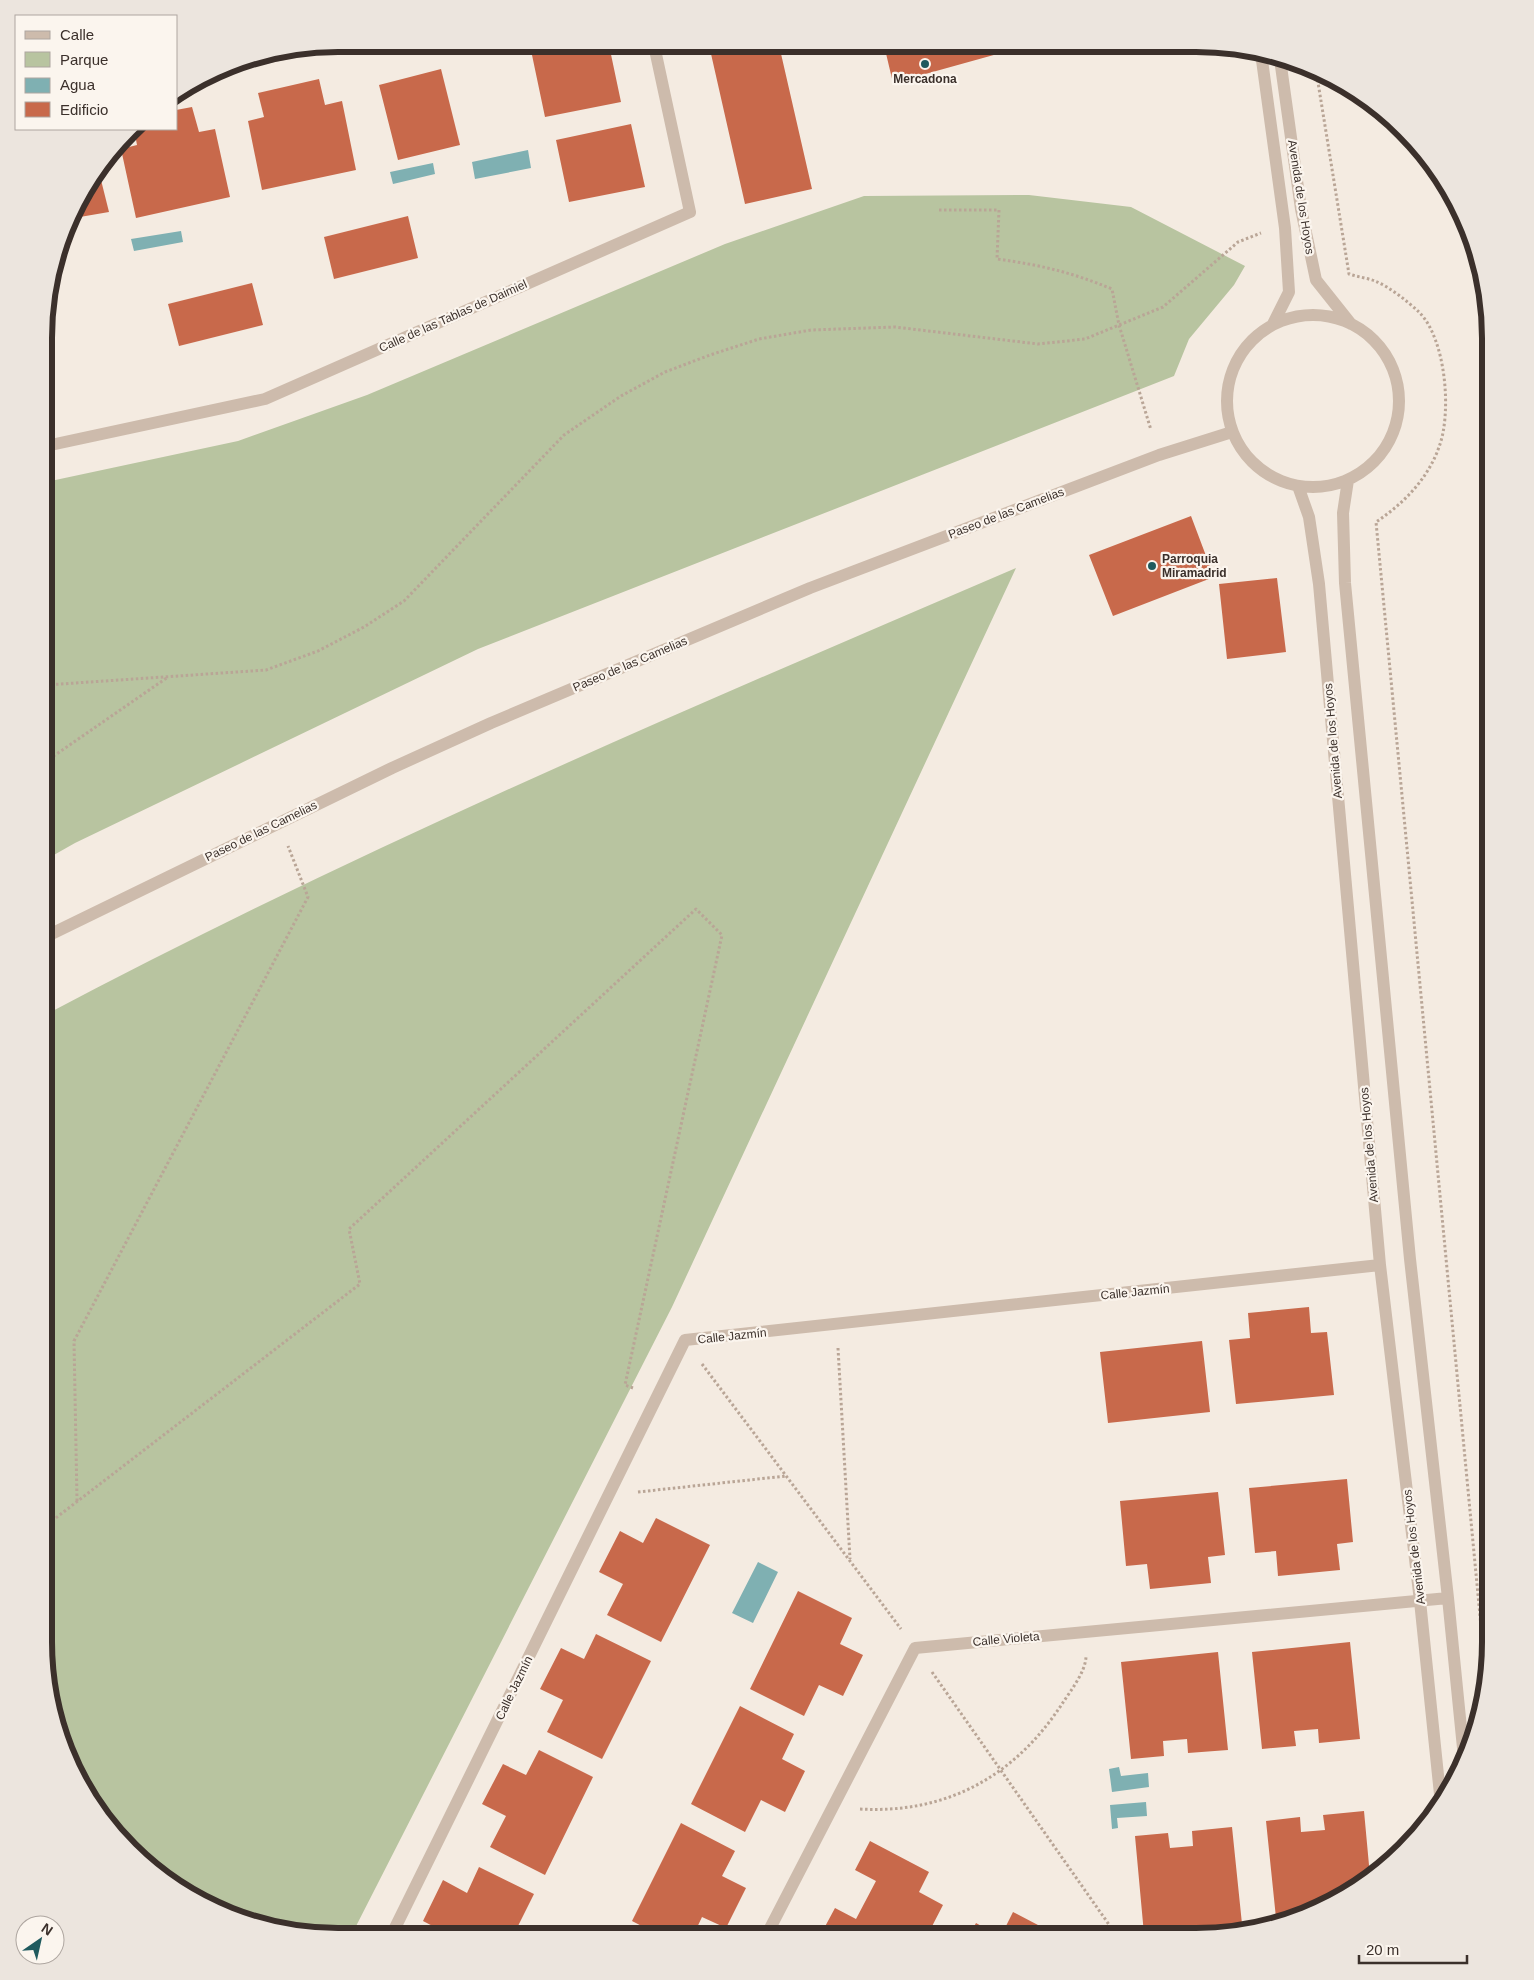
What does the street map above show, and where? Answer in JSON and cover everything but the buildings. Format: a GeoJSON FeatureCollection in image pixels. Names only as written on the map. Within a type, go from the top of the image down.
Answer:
{"type":"FeatureCollection","features":[{"type":"Feature","properties":{"kind":"street","name":"Calle de las Tablas de Daimiel"},"geometry":{"type":"LineString","coordinates":[[52,445],[265,399],[690,212],[656,52]]}},
{"type":"Feature","properties":{"kind":"street","name":"Avenida de los Hoyos"},"geometry":{"type":"LineString","coordinates":[[1262,60],[1285,228],[1289,292],[1273,324]]}},
{"type":"Feature","properties":{"kind":"street","name":"Avenida de los Hoyos"},"geometry":{"type":"LineString","coordinates":[[1281,66],[1301,209],[1316,280],[1351,324]]}},
{"type":"Feature","properties":{"kind":"street"},"geometry":{"type":"LineString","coordinates":[[1312,315],[1332,317],[1351,324],[1374,340],[1390,363],[1398,389],[1398,416],[1388,443],[1372,464],[1348,480],[1323,487],[1298,486],[1270,476],[1247,457],[1232,432],[1226,401],[1232,370],[1248,344],[1273,324],[1292,317],[1312,315]]}},
{"type":"Feature","properties":{"kind":"street","name":"Paseo de las Camelias"},"geometry":{"type":"LineString","coordinates":[[52,934],[278,823],[491,723],[810,588],[1159,455],[1232,432]]}},
{"type":"Feature","properties":{"kind":"street"},"geometry":{"type":"LineString","coordinates":[[1348,480],[1343,513],[1346,593],[1410,1259],[1463,1744]]}},
{"type":"Feature","properties":{"kind":"street","name":"Avenida de los Hoyos"},"geometry":{"type":"LineString","coordinates":[[1298,486],[1308,517],[1319,584],[1380,1265],[1440,1789]]}},
{"type":"Feature","properties":{"kind":"street","name":"Calle Jazmín"},"geometry":{"type":"LineString","coordinates":[[395,1928],[685,1340],[1380,1265]]}},
{"type":"Feature","properties":{"kind":"street","name":"Calle Violeta"},"geometry":{"type":"LineString","coordinates":[[770,1928],[915,1648],[1448,1598]]}},
{"type":"Feature","properties":{"kind":"path"},"geometry":{"type":"LineString","coordinates":[[1318,80],[1349,274],[1376,281],[1420,314],[1434,337],[1444,373],[1448,407],[1439,447],[1420,482],[1400,506],[1376,522],[1482,1637]]}},
{"type":"Feature","properties":{"kind":"path"},"geometry":{"type":"LineString","coordinates":[[939,210],[999,210],[996,259],[1042,265],[1078,275],[1112,289],[1119,325],[1159,455]]}},
{"type":"Feature","properties":{"kind":"path"},"geometry":{"type":"LineString","coordinates":[[52,685],[266,670],[318,651],[364,627],[404,601],[564,435],[630,391],[665,372],[710,355],[759,339],[811,330],[896,327],[1038,344],[1085,339],[1163,307],[1238,242],[1252,235],[1285,228]]}},
{"type":"Feature","properties":{"kind":"path"},"geometry":{"type":"LineString","coordinates":[[52,757],[169,676]]}},
{"type":"Feature","properties":{"kind":"path"},"geometry":{"type":"LineString","coordinates":[[77,1501],[74,1341],[308,897],[278,823]]}},
{"type":"Feature","properties":{"kind":"path"},"geometry":{"type":"LineString","coordinates":[[52,1521],[360,1284],[350,1229],[696,909],[722,936],[625,1385],[656,1399]]}},
{"type":"Feature","properties":{"kind":"path"},"geometry":{"type":"LineString","coordinates":[[837,1325],[850,1560]]}},
{"type":"Feature","properties":{"kind":"path"},"geometry":{"type":"LineString","coordinates":[[609,1495],[787,1476]]}},
{"type":"Feature","properties":{"kind":"path"},"geometry":{"type":"LineString","coordinates":[[837,1798],[860,1809],[887,1811],[934,1804],[979,1785],[1020,1757],[1048,1725],[1086,1663],[1089,1631]]}},
{"type":"Feature","properties":{"kind":"green space"},"geometry":{"type":"Polygon","coordinates":[[[1029,195],[1131,207],[1245,266],[1234,285],[1189,339],[1174,376],[478,649],[75,843],[52,856],[52,481],[238,441],[367,395],[725,244],[864,196],[1029,195]]]}},
{"type":"Feature","properties":{"kind":"green space"},"geometry":{"type":"Polygon","coordinates":[[[1016,568],[672,1307],[355,1928],[320,1927],[283,1922],[264,1918],[229,1906],[195,1889],[164,1868],[123,1830],[91,1785],[82,1768],[68,1734],[58,1697],[52,1642],[52,1011],[284,894],[404,837],[771,673],[1016,568]]]}},
{"type":"Feature","properties":{"kind":"water"},"geometry":{"type":"Polygon","coordinates":[[[528,150],[531,168],[475,179],[472,162],[528,150]]]}},
{"type":"Feature","properties":{"kind":"water"},"geometry":{"type":"Polygon","coordinates":[[[433,163],[435,174],[393,184],[390,172],[433,163]]]}},
{"type":"Feature","properties":{"kind":"water"},"geometry":{"type":"Polygon","coordinates":[[[181,231],[183,242],[134,251],[131,239],[181,231]]]}},
{"type":"Feature","properties":{"kind":"water"},"geometry":{"type":"Polygon","coordinates":[[[758,1562],[778,1572],[753,1623],[732,1613],[758,1562]]]}},
{"type":"Feature","properties":{"kind":"water"},"geometry":{"type":"Polygon","coordinates":[[[1119,1767],[1121,1776],[1148,1773],[1149,1787],[1112,1792],[1109,1769],[1119,1767]]]}},
{"type":"Feature","properties":{"kind":"water"},"geometry":{"type":"Polygon","coordinates":[[[1146,1802],[1147,1816],[1117,1818],[1118,1828],[1112,1829],[1110,1805],[1146,1802]]]}},
{"type":"Feature","properties":{"kind":"place","name":"Mercadona"},"geometry":{"type":"Point","coordinates":[925,64]}},
{"type":"Feature","properties":{"kind":"place","name":"Parroquia Miramadrid"},"geometry":{"type":"Point","coordinates":[1152,566]}}]}
